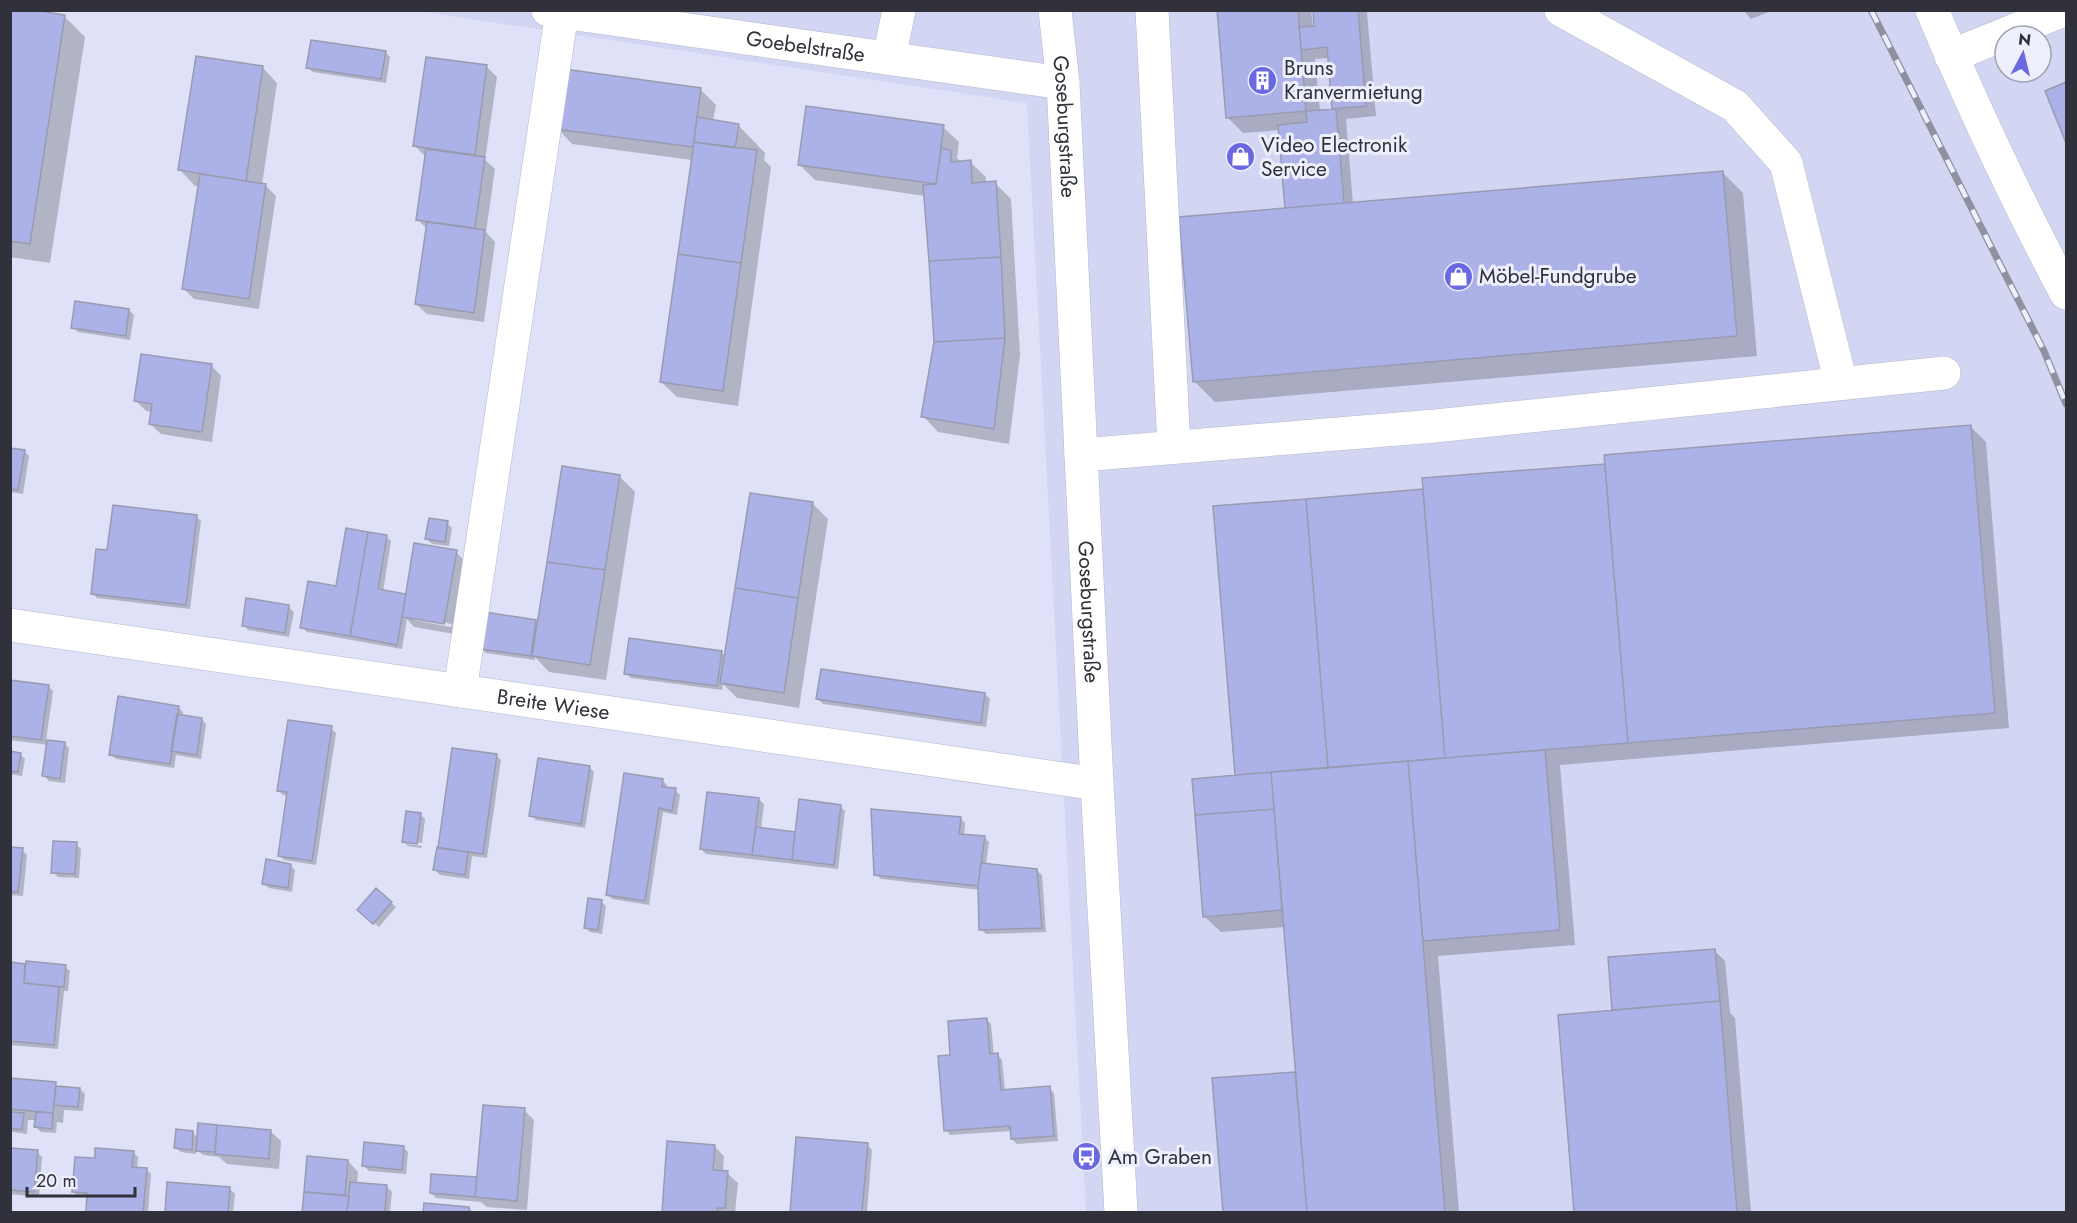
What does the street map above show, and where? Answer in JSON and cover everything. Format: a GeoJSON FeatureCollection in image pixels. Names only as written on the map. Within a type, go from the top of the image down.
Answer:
{"type":"FeatureCollection","features":[{"type":"Feature","properties":{"kind":"street"},"geometry":{"type":"LineString","coordinates":[[889,58],[898,10]]}},
{"type":"Feature","properties":{"kind":"street","name":"Goseburgstraße"},"geometry":{"type":"LineString","coordinates":[[1055,10],[1062,83],[1096,784],[1121,1212]]}},
{"type":"Feature","properties":{"kind":"street"},"geometry":{"type":"LineString","coordinates":[[1152,10],[1174,447]]}},
{"type":"Feature","properties":{"kind":"street"},"geometry":{"type":"LineString","coordinates":[[1561,10],[1735,106],[1786,163],[1841,383]]}},
{"type":"Feature","properties":{"kind":"street"},"geometry":{"type":"LineString","coordinates":[[1932,10],[1965,89],[2034,233],[2067,293]]}},
{"type":"Feature","properties":{"kind":"street"},"geometry":{"type":"LineString","coordinates":[[1952,56],[2064,10]]}},
{"type":"Feature","properties":{"kind":"street"},"geometry":{"type":"LineString","coordinates":[[460,691],[555,11]]}},
{"type":"Feature","properties":{"kind":"street","name":"Goebelstraße"},"geometry":{"type":"LineString","coordinates":[[555,11],[1062,83]]}},
{"type":"Feature","properties":{"kind":"street"},"geometry":{"type":"LineString","coordinates":[[1081,455],[1435,426],[1944,373]]}},
{"type":"Feature","properties":{"kind":"street","name":"Breite Wiese"},"geometry":{"type":"LineString","coordinates":[[10,625],[1096,784]]}},
{"type":"Feature","properties":{"kind":"shaded area"},"geometry":{"type":"Polygon","coordinates":[[[418,11],[2066,11],[2066,1212],[1086,1212],[1027,103],[418,11]]]}},
{"type":"Feature","properties":{"kind":"building"},"geometry":{"type":"Polygon","coordinates":[[[10,10],[34,10],[65,15],[30,244],[10,241],[10,10]]]}},
{"type":"Feature","properties":{"kind":"building","name":"Bruns Kranvermietung"},"geometry":{"type":"Polygon","coordinates":[[[1217,10],[1298,10],[1306,111],[1226,118],[1217,10]]]}},
{"type":"Feature","properties":{"kind":"building"},"geometry":{"type":"Polygon","coordinates":[[[1313,10],[1358,10],[1366,106],[1332,109],[1327,47],[1301,50],[1299,27],[1314,26],[1313,10]]]}},
{"type":"Feature","properties":{"kind":"building"},"geometry":{"type":"Polygon","coordinates":[[[311,40],[386,51],[381,79],[306,68],[311,40]]]}},
{"type":"Feature","properties":{"kind":"building"},"geometry":{"type":"Polygon","coordinates":[[[196,56],[263,66],[246,181],[178,170],[196,56]]]}},
{"type":"Feature","properties":{"kind":"building"},"geometry":{"type":"Polygon","coordinates":[[[426,57],[487,65],[475,155],[413,146],[426,57]]]}},
{"type":"Feature","properties":{"kind":"building"},"geometry":{"type":"Polygon","coordinates":[[[564,69],[701,88],[693,147],[555,129],[564,69]]]}},
{"type":"Feature","properties":{"kind":"building"},"geometry":{"type":"Polygon","coordinates":[[[2066,82],[2066,143],[2045,91],[2066,82]]]}},
{"type":"Feature","properties":{"kind":"building"},"geometry":{"type":"Polygon","coordinates":[[[806,106],[944,125],[936,184],[798,165],[806,106]]]}},
{"type":"Feature","properties":{"kind":"building"},"geometry":{"type":"Polygon","coordinates":[[[1336,109],[1344,203],[1285,208],[1278,125],[1307,122],[1306,111],[1336,109]]]}},
{"type":"Feature","properties":{"kind":"building"},"geometry":{"type":"Polygon","coordinates":[[[697,117],[739,124],[735,148],[694,142],[697,117]]]}},
{"type":"Feature","properties":{"kind":"building"},"geometry":{"type":"Polygon","coordinates":[[[694,142],[757,150],[741,263],[678,254],[694,142]]]}},
{"type":"Feature","properties":{"kind":"building"},"geometry":{"type":"Polygon","coordinates":[[[941,148],[951,150],[951,162],[971,160],[972,183],[996,181],[1001,257],[929,261],[923,185],[936,184],[941,148]]]}},
{"type":"Feature","properties":{"kind":"building"},"geometry":{"type":"Polygon","coordinates":[[[426,149],[485,157],[475,228],[416,220],[426,149]]]}},
{"type":"Feature","properties":{"kind":"building","name":"Möbel-Fundgrube"},"geometry":{"type":"Polygon","coordinates":[[[1723,171],[1737,336],[1193,382],[1179,217],[1723,171]]]}},
{"type":"Feature","properties":{"kind":"building"},"geometry":{"type":"Polygon","coordinates":[[[200,174],[266,184],[249,299],[182,289],[200,174]]]}},
{"type":"Feature","properties":{"kind":"building"},"geometry":{"type":"Polygon","coordinates":[[[427,222],[485,230],[474,313],[415,304],[427,222]]]}},
{"type":"Feature","properties":{"kind":"building"},"geometry":{"type":"Polygon","coordinates":[[[678,254],[741,263],[723,391],[660,382],[678,254]]]}},
{"type":"Feature","properties":{"kind":"building"},"geometry":{"type":"Polygon","coordinates":[[[1001,257],[1005,338],[934,342],[929,261],[1001,257]]]}},
{"type":"Feature","properties":{"kind":"building"},"geometry":{"type":"Polygon","coordinates":[[[75,301],[129,309],[126,336],[71,328],[75,301]]]}},
{"type":"Feature","properties":{"kind":"building"},"geometry":{"type":"Polygon","coordinates":[[[1005,338],[994,429],[921,417],[934,342],[1005,338]]]}},
{"type":"Feature","properties":{"kind":"building"},"geometry":{"type":"Polygon","coordinates":[[[141,354],[212,364],[202,432],[149,424],[152,404],[134,401],[141,354]]]}},
{"type":"Feature","properties":{"kind":"building"},"geometry":{"type":"Polygon","coordinates":[[[1971,425],[1995,713],[1628,743],[1604,455],[1971,425]]]}},
{"type":"Feature","properties":{"kind":"building"},"geometry":{"type":"Polygon","coordinates":[[[10,448],[25,450],[18,490],[10,489],[10,448]]]}},
{"type":"Feature","properties":{"kind":"building"},"geometry":{"type":"Polygon","coordinates":[[[1605,464],[1628,743],[1445,758],[1422,478],[1605,464]]]}},
{"type":"Feature","properties":{"kind":"building"},"geometry":{"type":"Polygon","coordinates":[[[562,466],[620,475],[605,570],[547,562],[562,466]]]}},
{"type":"Feature","properties":{"kind":"building"},"geometry":{"type":"Polygon","coordinates":[[[1423,489],[1445,758],[1328,768],[1306,499],[1423,489]]]}},
{"type":"Feature","properties":{"kind":"building"},"geometry":{"type":"Polygon","coordinates":[[[750,493],[813,502],[798,598],[735,588],[750,493]]]}},
{"type":"Feature","properties":{"kind":"building"},"geometry":{"type":"Polygon","coordinates":[[[1306,499],[1328,768],[1235,775],[1213,506],[1306,499]]]}},
{"type":"Feature","properties":{"kind":"building"},"geometry":{"type":"Polygon","coordinates":[[[113,505],[197,515],[186,605],[91,594],[96,549],[107,550],[113,505]]]}},
{"type":"Feature","properties":{"kind":"building"},"geometry":{"type":"Polygon","coordinates":[[[429,518],[448,521],[445,542],[425,539],[429,518]]]}},
{"type":"Feature","properties":{"kind":"building"},"geometry":{"type":"Polygon","coordinates":[[[346,528],[368,532],[350,636],[300,628],[308,581],[336,586],[346,528]]]}},
{"type":"Feature","properties":{"kind":"building"},"geometry":{"type":"Polygon","coordinates":[[[368,532],[387,535],[378,589],[406,594],[397,645],[350,636],[368,532]]]}},
{"type":"Feature","properties":{"kind":"building"},"geometry":{"type":"Polygon","coordinates":[[[414,543],[457,550],[444,624],[402,617],[414,543]]]}},
{"type":"Feature","properties":{"kind":"building"},"geometry":{"type":"Polygon","coordinates":[[[547,562],[605,570],[590,665],[532,656],[547,562]]]}},
{"type":"Feature","properties":{"kind":"building"},"geometry":{"type":"Polygon","coordinates":[[[735,588],[798,598],[784,693],[720,683],[735,588]]]}},
{"type":"Feature","properties":{"kind":"building"},"geometry":{"type":"Polygon","coordinates":[[[246,598],[289,605],[285,633],[242,626],[246,598]]]}},
{"type":"Feature","properties":{"kind":"building"},"geometry":{"type":"Polygon","coordinates":[[[485,612],[536,620],[531,656],[480,649],[485,612]]]}},
{"type":"Feature","properties":{"kind":"building"},"geometry":{"type":"Polygon","coordinates":[[[629,638],[722,651],[717,686],[624,674],[629,638]]]}},
{"type":"Feature","properties":{"kind":"building"},"geometry":{"type":"Polygon","coordinates":[[[821,669],[985,693],[981,723],[816,699],[821,669]]]}},
{"type":"Feature","properties":{"kind":"building"},"geometry":{"type":"Polygon","coordinates":[[[10,680],[49,685],[41,740],[10,736],[10,680]]]}},
{"type":"Feature","properties":{"kind":"building"},"geometry":{"type":"Polygon","coordinates":[[[118,696],[179,706],[170,764],[109,755],[118,696]]]}},
{"type":"Feature","properties":{"kind":"building"},"geometry":{"type":"Polygon","coordinates":[[[177,714],[202,718],[197,755],[171,751],[177,714]]]}},
{"type":"Feature","properties":{"kind":"building"},"geometry":{"type":"Polygon","coordinates":[[[288,720],[332,726],[312,861],[278,856],[287,792],[277,791],[288,720]]]}},
{"type":"Feature","properties":{"kind":"building"},"geometry":{"type":"Polygon","coordinates":[[[47,740],[65,742],[60,779],[42,776],[47,740]]]}},
{"type":"Feature","properties":{"kind":"building"},"geometry":{"type":"Polygon","coordinates":[[[452,748],[497,754],[483,854],[438,848],[452,748]]]}},
{"type":"Feature","properties":{"kind":"building"},"geometry":{"type":"Polygon","coordinates":[[[1545,750],[1560,930],[1423,941],[1408,761],[1545,750]]]}},
{"type":"Feature","properties":{"kind":"building"},"geometry":{"type":"Polygon","coordinates":[[[10,751],[21,753],[18,772],[10,771],[10,751]]]}},
{"type":"Feature","properties":{"kind":"building"},"geometry":{"type":"Polygon","coordinates":[[[538,758],[590,766],[581,824],[529,816],[538,758]]]}},
{"type":"Feature","properties":{"kind":"building"},"geometry":{"type":"Polygon","coordinates":[[[1408,761],[1445,1212],[1307,1212],[1271,772],[1408,761]]]}},
{"type":"Feature","properties":{"kind":"building"},"geometry":{"type":"Polygon","coordinates":[[[1271,772],[1274,809],[1195,815],[1192,779],[1271,772]]]}},
{"type":"Feature","properties":{"kind":"building"},"geometry":{"type":"Polygon","coordinates":[[[624,773],[663,779],[662,787],[676,788],[672,811],[659,808],[645,901],[606,895],[624,773]]]}},
{"type":"Feature","properties":{"kind":"building"},"geometry":{"type":"Polygon","coordinates":[[[707,792],[759,798],[752,855],[700,849],[707,792]]]}},
{"type":"Feature","properties":{"kind":"building"},"geometry":{"type":"Polygon","coordinates":[[[799,799],[841,805],[834,865],[792,860],[799,799]]]}},
{"type":"Feature","properties":{"kind":"building"},"geometry":{"type":"Polygon","coordinates":[[[871,809],[961,817],[959,834],[985,836],[978,886],[874,875],[871,809]]]}},
{"type":"Feature","properties":{"kind":"building"},"geometry":{"type":"Polygon","coordinates":[[[1274,809],[1282,910],[1203,917],[1195,815],[1274,809]]]}},
{"type":"Feature","properties":{"kind":"building"},"geometry":{"type":"Polygon","coordinates":[[[406,811],[421,813],[417,844],[402,842],[406,811]]]}},
{"type":"Feature","properties":{"kind":"building"},"geometry":{"type":"Polygon","coordinates":[[[756,827],[795,832],[792,860],[752,855],[756,827]]]}},
{"type":"Feature","properties":{"kind":"building"},"geometry":{"type":"Polygon","coordinates":[[[53,841],[77,842],[75,874],[51,873],[53,841]]]}},
{"type":"Feature","properties":{"kind":"building"},"geometry":{"type":"Polygon","coordinates":[[[10,847],[23,848],[18,892],[10,892],[10,847]]]}},
{"type":"Feature","properties":{"kind":"building"},"geometry":{"type":"Polygon","coordinates":[[[437,847],[468,852],[465,875],[433,870],[437,847]]]}},
{"type":"Feature","properties":{"kind":"building"},"geometry":{"type":"Polygon","coordinates":[[[266,859],[291,864],[288,888],[262,884],[266,859]]]}},
{"type":"Feature","properties":{"kind":"building"},"geometry":{"type":"Polygon","coordinates":[[[981,863],[1037,869],[1042,928],[979,930],[978,886],[981,863]]]}},
{"type":"Feature","properties":{"kind":"building"},"geometry":{"type":"Polygon","coordinates":[[[376,888],[392,902],[373,924],[357,910],[376,888]]]}},
{"type":"Feature","properties":{"kind":"building"},"geometry":{"type":"Polygon","coordinates":[[[588,898],[602,900],[598,930],[584,928],[588,898]]]}},
{"type":"Feature","properties":{"kind":"building"},"geometry":{"type":"Polygon","coordinates":[[[1715,949],[1720,1001],[1612,1010],[1608,957],[1715,949]]]}},
{"type":"Feature","properties":{"kind":"building"},"geometry":{"type":"Polygon","coordinates":[[[26,961],[66,965],[64,987],[24,983],[26,961]]]}},
{"type":"Feature","properties":{"kind":"building"},"geometry":{"type":"Polygon","coordinates":[[[10,962],[25,964],[24,983],[59,987],[54,1045],[10,1041],[10,962]]]}},
{"type":"Feature","properties":{"kind":"building"},"geometry":{"type":"Polygon","coordinates":[[[1720,1001],[1737,1212],[1574,1212],[1558,1015],[1720,1001]]]}},
{"type":"Feature","properties":{"kind":"building"},"geometry":{"type":"Polygon","coordinates":[[[987,1018],[990,1054],[998,1053],[1001,1090],[1050,1086],[1054,1136],[1011,1139],[1010,1126],[944,1131],[938,1056],[950,1055],[948,1021],[987,1018]]]}},
{"type":"Feature","properties":{"kind":"building"},"geometry":{"type":"Polygon","coordinates":[[[1295,1072],[1307,1212],[1223,1212],[1212,1078],[1295,1072]]]}},
{"type":"Feature","properties":{"kind":"building"},"geometry":{"type":"Polygon","coordinates":[[[10,1078],[56,1082],[53,1113],[10,1109],[10,1078]]]}},
{"type":"Feature","properties":{"kind":"building"},"geometry":{"type":"Polygon","coordinates":[[[56,1086],[80,1088],[78,1107],[54,1105],[56,1086]]]}},
{"type":"Feature","properties":{"kind":"building"},"geometry":{"type":"Polygon","coordinates":[[[483,1105],[525,1108],[517,1201],[475,1197],[483,1105]]]}},
{"type":"Feature","properties":{"kind":"building"},"geometry":{"type":"Polygon","coordinates":[[[10,1112],[24,1113],[22,1130],[10,1128],[10,1112]]]}},
{"type":"Feature","properties":{"kind":"building"},"geometry":{"type":"Polygon","coordinates":[[[36,1112],[53,1113],[52,1129],[34,1127],[36,1112]]]}},
{"type":"Feature","properties":{"kind":"building"},"geometry":{"type":"Polygon","coordinates":[[[198,1123],[217,1125],[215,1152],[196,1151],[198,1123]]]}},
{"type":"Feature","properties":{"kind":"building"},"geometry":{"type":"Polygon","coordinates":[[[217,1125],[271,1130],[269,1159],[215,1154],[217,1125]]]}},
{"type":"Feature","properties":{"kind":"building"},"geometry":{"type":"Polygon","coordinates":[[[176,1129],[193,1131],[192,1150],[174,1148],[176,1129]]]}},
{"type":"Feature","properties":{"kind":"building"},"geometry":{"type":"Polygon","coordinates":[[[796,1137],[868,1143],[862,1212],[790,1212],[796,1137]]]}},
{"type":"Feature","properties":{"kind":"building"},"geometry":{"type":"Polygon","coordinates":[[[667,1141],[715,1145],[713,1170],[728,1171],[725,1208],[718,1208],[717,1212],[662,1212],[667,1141]]]}},
{"type":"Feature","properties":{"kind":"building"},"geometry":{"type":"Polygon","coordinates":[[[364,1142],[404,1146],[402,1170],[362,1166],[364,1142]]]}},
{"type":"Feature","properties":{"kind":"building"},"geometry":{"type":"Polygon","coordinates":[[[10,1148],[38,1150],[34,1192],[10,1190],[10,1148]]]}},
{"type":"Feature","properties":{"kind":"building"},"geometry":{"type":"Polygon","coordinates":[[[95,1148],[134,1151],[132,1167],[147,1168],[143,1212],[86,1212],[87,1193],[72,1192],[75,1157],[95,1158],[95,1148]]]}},
{"type":"Feature","properties":{"kind":"building"},"geometry":{"type":"Polygon","coordinates":[[[307,1156],[348,1160],[345,1195],[304,1192],[307,1156]]]}},
{"type":"Feature","properties":{"kind":"building"},"geometry":{"type":"Polygon","coordinates":[[[431,1174],[477,1177],[475,1197],[430,1193],[431,1174]]]}},
{"type":"Feature","properties":{"kind":"building"},"geometry":{"type":"Polygon","coordinates":[[[167,1182],[230,1187],[228,1212],[165,1212],[167,1182]]]}},
{"type":"Feature","properties":{"kind":"building"},"geometry":{"type":"Polygon","coordinates":[[[350,1182],[387,1185],[385,1212],[347,1212],[350,1182]]]}},
{"type":"Feature","properties":{"kind":"building"},"geometry":{"type":"Polygon","coordinates":[[[304,1192],[349,1196],[347,1212],[302,1212],[304,1192]]]}},
{"type":"Feature","properties":{"kind":"building"},"geometry":{"type":"Polygon","coordinates":[[[424,1203],[469,1207],[469,1212],[423,1212],[424,1203]]]}},
{"type":"Feature","properties":{"kind":"railway"},"geometry":{"type":"LineString","coordinates":[[1871,10],[2044,351],[2066,404]]}},
{"type":"Feature","properties":{"kind":"place","name":"Bruns Kranvermietung"},"geometry":{"type":"Point","coordinates":[1263,80]}},
{"type":"Feature","properties":{"kind":"place","name":"Video Electronik Service"},"geometry":{"type":"Point","coordinates":[1240,157]}},
{"type":"Feature","properties":{"kind":"place","name":"Möbel-Fundgrube"},"geometry":{"type":"Point","coordinates":[1458,276]}},
{"type":"Feature","properties":{"kind":"place","name":"Am Graben"},"geometry":{"type":"Point","coordinates":[1087,1157]}}]}
